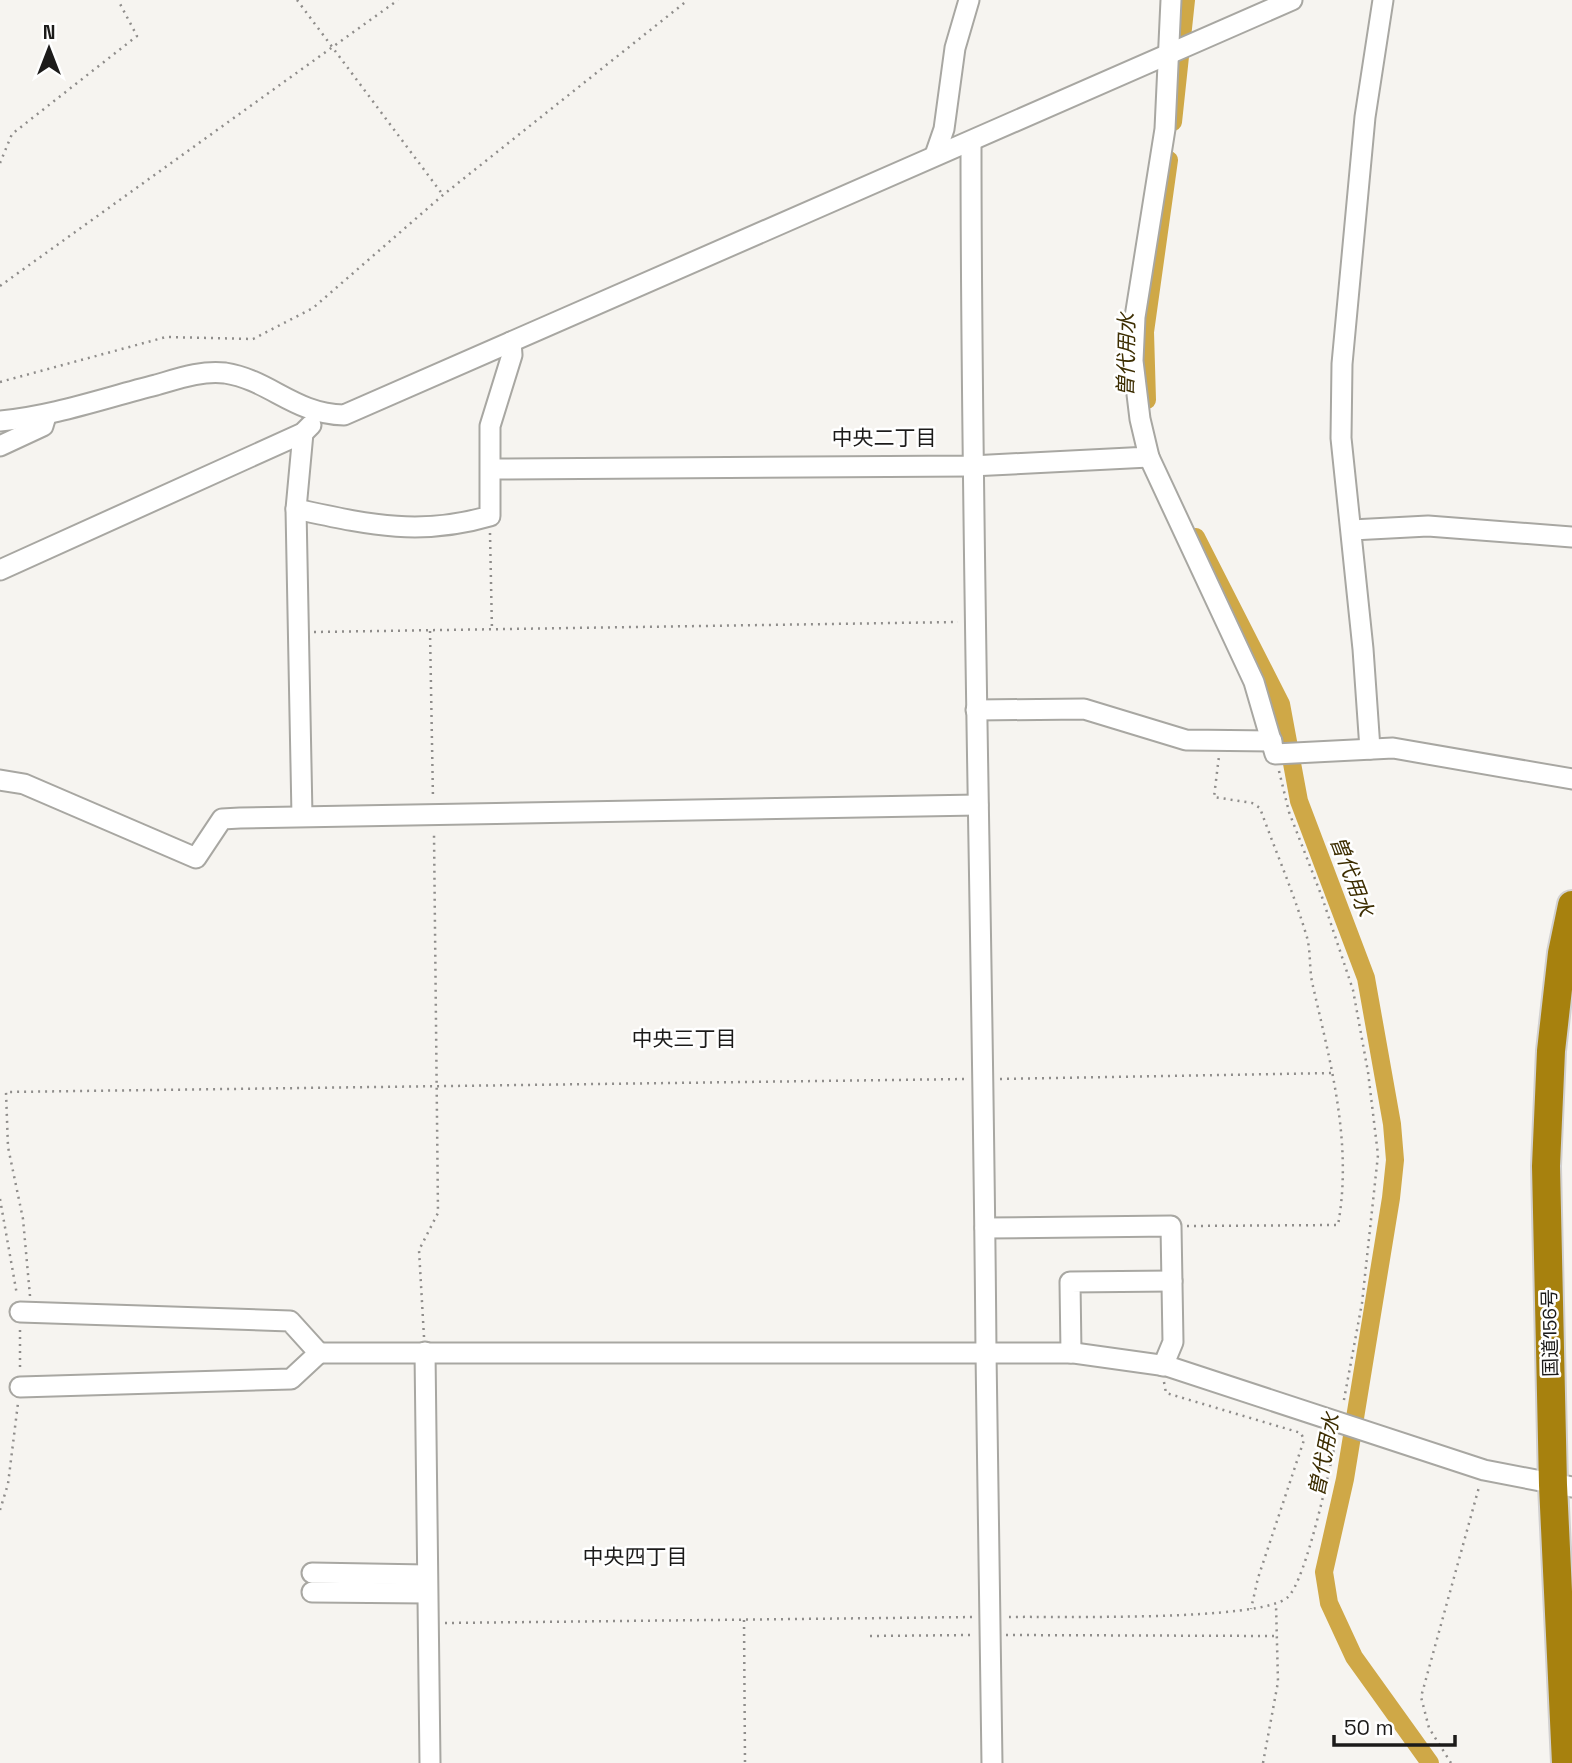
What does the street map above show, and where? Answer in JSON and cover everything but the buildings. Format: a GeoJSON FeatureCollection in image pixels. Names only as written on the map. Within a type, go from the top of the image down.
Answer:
{"type":"FeatureCollection","features":[{"type":"Feature","properties":{"kind":"highway","name":"国道156号"},"geometry":{"type":"LineString","coordinates":[[1566,1763],[1562,1486],[1547,1101],[1562,953],[1572,905]]}},
{"type":"Feature","properties":{"kind":"street"},"geometry":{"type":"LineString","coordinates":[[935,155],[944,129],[955,48],[969,0]]}},
{"type":"Feature","properties":{"kind":"street"},"geometry":{"type":"LineString","coordinates":[[1171,0],[1165,129],[1135,317],[1133,361],[1140,419],[1149,457],[1254,682],[1274,748]]}},
{"type":"Feature","properties":{"kind":"street"},"geometry":{"type":"LineString","coordinates":[[0,421],[46,416],[193,375],[223,373],[249,380],[301,408],[321,414],[344,415],[935,155],[971,143],[1168,57],[1292,0]]}},
{"type":"Feature","properties":{"kind":"street"},"geometry":{"type":"LineString","coordinates":[[1370,749],[1352,530],[1341,438],[1342,364],[1365,117],[1383,0]]}},
{"type":"Feature","properties":{"kind":"street"},"geometry":{"type":"LineString","coordinates":[[971,143],[971,466],[984,1079],[992,1763]]}},
{"type":"Feature","properties":{"kind":"street"},"geometry":{"type":"LineString","coordinates":[[296,509],[357,522],[419,529],[455,527],[490,516],[490,426],[512,355],[511,342]]}},
{"type":"Feature","properties":{"kind":"street"},"geometry":{"type":"LineString","coordinates":[[0,570],[303,433],[321,414]]}},
{"type":"Feature","properties":{"kind":"street"},"geometry":{"type":"LineString","coordinates":[[0,446],[43,426],[46,416]]}},
{"type":"Feature","properties":{"kind":"street"},"geometry":{"type":"LineString","coordinates":[[302,816],[296,509],[303,433]]}},
{"type":"Feature","properties":{"kind":"street"},"geometry":{"type":"LineString","coordinates":[[491,469],[971,466],[1149,457]]}},
{"type":"Feature","properties":{"kind":"street"},"geometry":{"type":"LineString","coordinates":[[1352,530],[1429,526],[1572,537]]}},
{"type":"Feature","properties":{"kind":"street"},"geometry":{"type":"LineString","coordinates":[[976,710],[1084,709],[1186,740],[1274,748],[1301,754],[1393,748],[1572,779]]}},
{"type":"Feature","properties":{"kind":"street"},"geometry":{"type":"LineString","coordinates":[[0,780],[23,784],[196,858],[222,819],[978,805]]}},
{"type":"Feature","properties":{"kind":"street"},"geometry":{"type":"LineString","coordinates":[[985,1228],[1171,1226],[1173,1342],[1165,1366]]}},
{"type":"Feature","properties":{"kind":"street"},"geometry":{"type":"LineString","coordinates":[[1071,1353],[1070,1282],[1172,1281]]}},
{"type":"Feature","properties":{"kind":"street"},"geometry":{"type":"LineString","coordinates":[[26,1312],[289,1321],[319,1353]]}},
{"type":"Feature","properties":{"kind":"street"},"geometry":{"type":"LineString","coordinates":[[425,1352],[430,1763]]}},
{"type":"Feature","properties":{"kind":"street"},"geometry":{"type":"LineString","coordinates":[[20,1387],[291,1379],[319,1353],[1071,1353],[1165,1366],[1339,1425],[1484,1470],[1562,1486]]}},
{"type":"Feature","properties":{"kind":"street"},"geometry":{"type":"LineString","coordinates":[[313,1583],[427,1584]]}},
{"type":"Feature","properties":{"kind":"path"},"geometry":{"type":"LineString","coordinates":[[0,163],[12,134],[137,36],[118,0]]}},
{"type":"Feature","properties":{"kind":"path"},"geometry":{"type":"LineString","coordinates":[[298,0],[331,49],[443,195]]}},
{"type":"Feature","properties":{"kind":"path"},"geometry":{"type":"LineString","coordinates":[[0,286],[398,0]]}},
{"type":"Feature","properties":{"kind":"path"},"geometry":{"type":"LineString","coordinates":[[0,382],[166,337],[253,339],[313,307],[443,195],[688,0]]}},
{"type":"Feature","properties":{"kind":"path"},"geometry":{"type":"LineString","coordinates":[[490,516],[492,631]]}},
{"type":"Feature","properties":{"kind":"path"},"geometry":{"type":"LineString","coordinates":[[297,632],[492,631],[974,621]]}},
{"type":"Feature","properties":{"kind":"path"},"geometry":{"type":"LineString","coordinates":[[425,1352],[419,1250],[438,1213],[430,631]]}},
{"type":"Feature","properties":{"kind":"path"},"geometry":{"type":"LineString","coordinates":[[1171,1226],[1338,1224],[1344,1191],[1344,1159],[1333,1073],[1312,978],[1307,936],[1260,808],[1252,803],[1214,797],[1220,743]]}},
{"type":"Feature","properties":{"kind":"path"},"geometry":{"type":"LineString","coordinates":[[870,1636],[1219,1613],[1276,1605],[1295,1589],[1318,1516],[1363,1303],[1378,1155],[1368,1072],[1353,990],[1322,897],[1289,812],[1274,748]]}},
{"type":"Feature","properties":{"kind":"path"},"geometry":{"type":"LineString","coordinates":[[0,1510],[8,1484],[26,1312],[23,1219],[8,1147],[6,1092],[1333,1073]]}},
{"type":"Feature","properties":{"kind":"path"},"geometry":{"type":"LineString","coordinates":[[0,1199],[26,1312]]}},
{"type":"Feature","properties":{"kind":"path"},"geometry":{"type":"LineString","coordinates":[[1165,1366],[1166,1393],[1301,1433],[1304,1440],[1258,1578],[1251,1609]]}},
{"type":"Feature","properties":{"kind":"path"},"geometry":{"type":"LineString","coordinates":[[1451,1763],[1429,1728],[1421,1697],[1484,1470]]}},
{"type":"Feature","properties":{"kind":"path"},"geometry":{"type":"LineString","coordinates":[[1263,1763],[1278,1682],[1276,1605]]}},
{"type":"Feature","properties":{"kind":"path"},"geometry":{"type":"LineString","coordinates":[[744,1620],[744,1763]]}},
{"type":"Feature","properties":{"kind":"path"},"geometry":{"type":"LineString","coordinates":[[428,1623],[744,1620],[1275,1636]]}},
{"type":"Feature","properties":{"kind":"waterway","name":"曽代用水"},"geometry":{"type":"LineString","coordinates":[[1173,122],[1186,0]]}},
{"type":"Feature","properties":{"kind":"waterway","name":"曽代用水"},"geometry":{"type":"LineString","coordinates":[[1147,400],[1145,332],[1169,160]]}},
{"type":"Feature","properties":{"kind":"waterway","name":"曽代用水"},"geometry":{"type":"LineString","coordinates":[[1196,537],[1281,704],[1299,801],[1366,978],[1392,1124],[1395,1160],[1345,1479],[1324,1572],[1329,1603],[1354,1657],[1430,1763]]}},
{"type":"Feature","properties":{"kind":"district","name":"中央二丁目"},"geometry":{"type":"Point","coordinates":[884,437]}},
{"type":"Feature","properties":{"kind":"district","name":"中央三丁目"},"geometry":{"type":"Point","coordinates":[684,1038]}},
{"type":"Feature","properties":{"kind":"district","name":"中央四丁目"},"geometry":{"type":"Point","coordinates":[635,1556]}}]}
